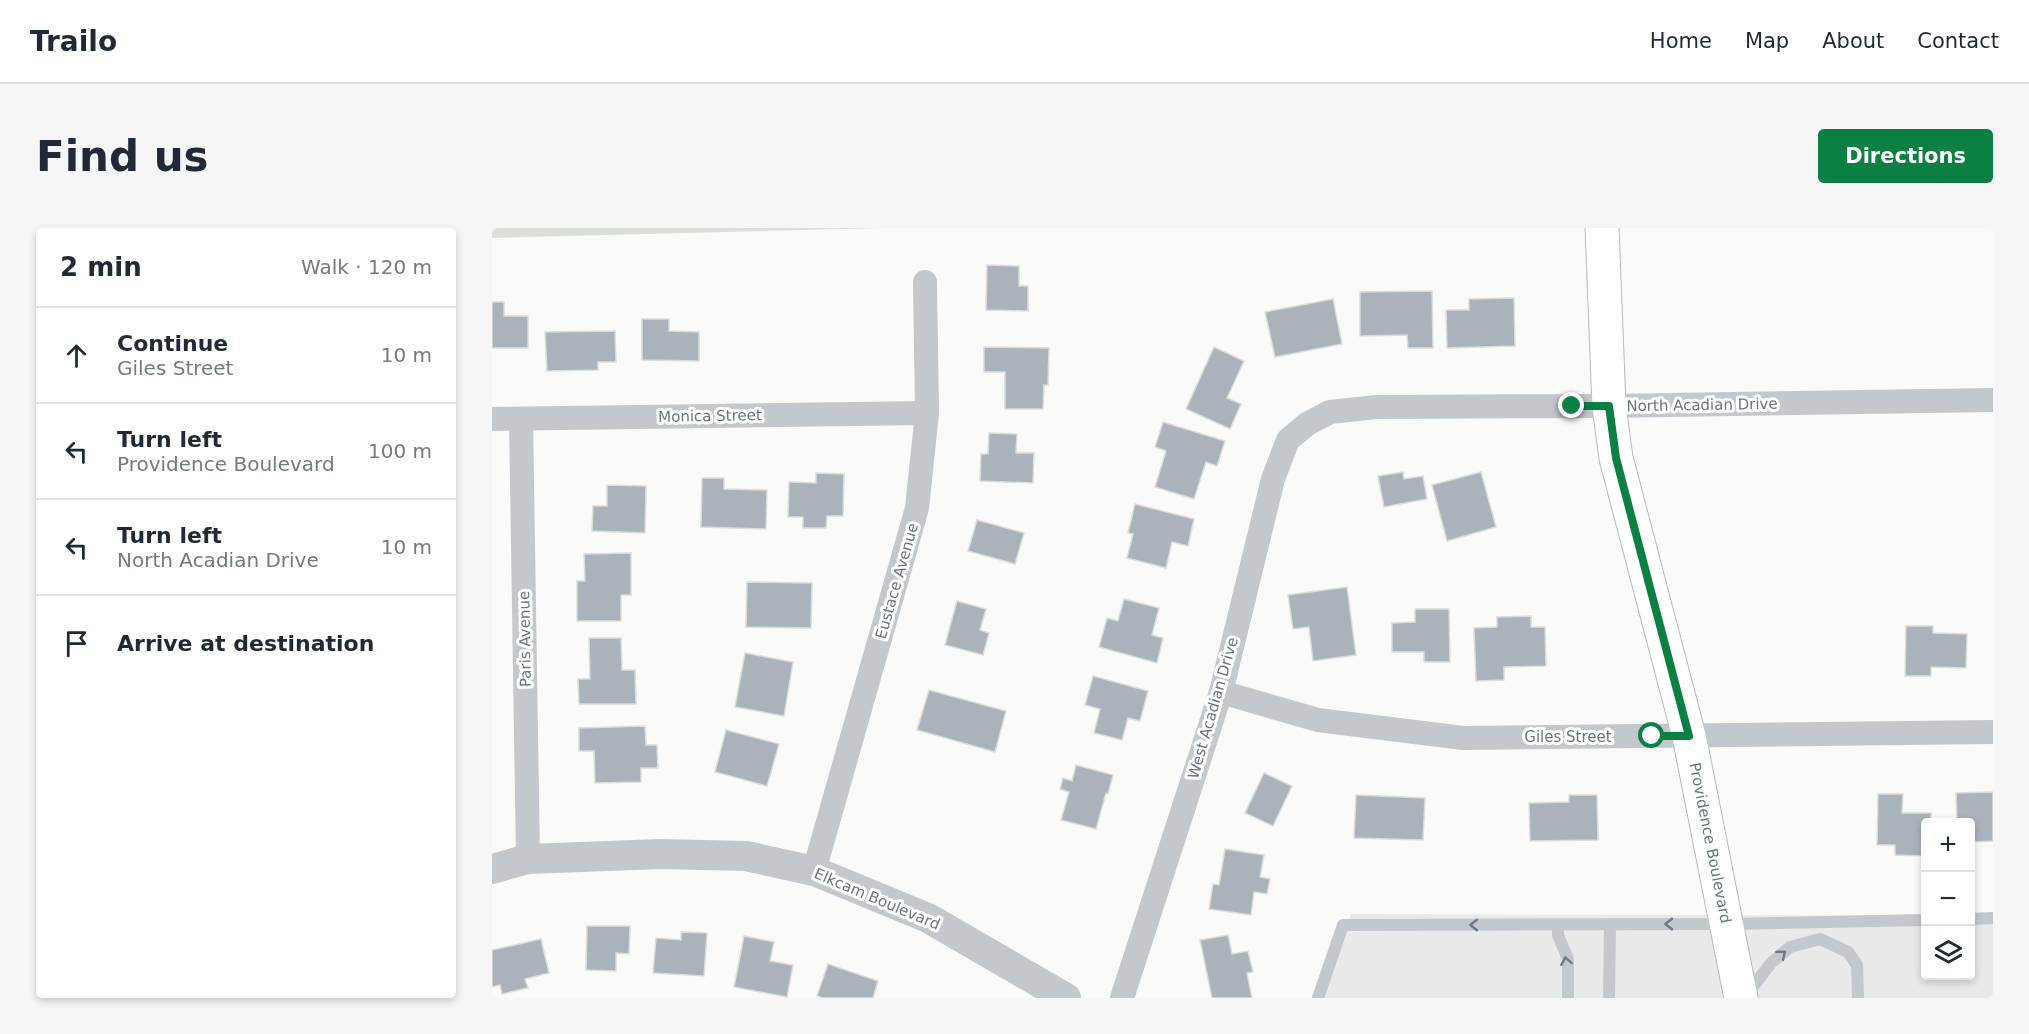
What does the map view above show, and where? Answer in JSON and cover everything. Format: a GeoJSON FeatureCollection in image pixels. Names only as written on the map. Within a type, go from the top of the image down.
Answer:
{"type":"FeatureCollection","features":[{"type":"Feature","properties":{"kind":"main road","name":"Providence Boulevard"},"geometry":{"type":"LineString","coordinates":[[1602,228],[1609,406],[1616,458],[1689,736],[1743,998]]}},
{"type":"Feature","properties":{"kind":"street","name":"Eustace Avenue"},"geometry":{"type":"LineString","coordinates":[[814,871],[917,508],[927,413],[925,282]]}},
{"type":"Feature","properties":{"kind":"street","name":"North Acadian Drive"},"geometry":{"type":"LineString","coordinates":[[1306,424],[1330,412],[1377,407],[1993,400]]}},
{"type":"Feature","properties":{"kind":"street","name":"Monica Street"},"geometry":{"type":"LineString","coordinates":[[492,419],[927,413]]}},
{"type":"Feature","properties":{"kind":"street","name":"Paris Avenue"},"geometry":{"type":"LineString","coordinates":[[521,419],[528,858]]}},
{"type":"Feature","properties":{"kind":"street","name":"West Acadian Drive"},"geometry":{"type":"LineString","coordinates":[[1122,998],[1221,692],[1273,479],[1288,440],[1306,424]]}},
{"type":"Feature","properties":{"kind":"street","name":"Giles Street"},"geometry":{"type":"LineString","coordinates":[[1221,692],[1318,720],[1463,738],[1993,732]]}},
{"type":"Feature","properties":{"kind":"street","name":"Elkcam Boulevard"},"geometry":{"type":"LineString","coordinates":[[492,869],[528,858],[660,854],[746,856],[814,871],[928,918],[1066,998]]}},
{"type":"Feature","properties":{"kind":"lane"},"geometry":{"type":"LineString","coordinates":[[1975,919],[1993,918]]}},
{"type":"Feature","properties":{"kind":"lane"},"geometry":{"type":"LineString","coordinates":[[1318,998],[1342,925],[1610,925],[1921,920]]}},
{"type":"Feature","properties":{"kind":"lane"},"geometry":{"type":"LineString","coordinates":[[1558,925],[1558,935],[1568,958],[1568,998]]}},
{"type":"Feature","properties":{"kind":"lane"},"geometry":{"type":"LineString","coordinates":[[1609,998],[1610,925]]}},
{"type":"Feature","properties":{"kind":"lane"},"geometry":{"type":"LineString","coordinates":[[1743,998],[1771,963],[1790,946],[1820,939],[1848,952],[1857,966],[1858,998]]}},
{"type":"Feature","properties":{"kind":"shaded area"},"geometry":{"type":"Polygon","coordinates":[[[492,228],[883,228],[492,238],[492,228]]]}},
{"type":"Feature","properties":{"kind":"shaded area"},"geometry":{"type":"Polygon","coordinates":[[[1351,914],[1712,915],[1729,998],[1316,998],[1351,914]]]}},
{"type":"Feature","properties":{"kind":"shaded area"},"geometry":{"type":"Polygon","coordinates":[[[1737,915],[1921,916],[1921,980],[1975,980],[1975,916],[1993,916],[1993,998],[1753,998],[1737,915]]]}},
{"type":"Feature","properties":{"kind":"building"},"geometry":{"type":"Polygon","coordinates":[[[987,265],[1019,266],[1019,286],[1028,286],[1028,311],[986,310],[987,265]]]}},
{"type":"Feature","properties":{"kind":"building"},"geometry":{"type":"Polygon","coordinates":[[[1432,291],[1433,348],[1408,348],[1407,335],[1360,336],[1360,292],[1432,291]]]}},
{"type":"Feature","properties":{"kind":"building"},"geometry":{"type":"Polygon","coordinates":[[[1514,298],[1515,346],[1447,348],[1446,310],[1469,310],[1469,299],[1514,298]]]}},
{"type":"Feature","properties":{"kind":"building"},"geometry":{"type":"Polygon","coordinates":[[[1333,299],[1342,344],[1275,357],[1265,312],[1333,299]]]}},
{"type":"Feature","properties":{"kind":"building"},"geometry":{"type":"Polygon","coordinates":[[[492,302],[504,302],[504,316],[528,316],[528,348],[492,348],[492,302]]]}},
{"type":"Feature","properties":{"kind":"building"},"geometry":{"type":"Polygon","coordinates":[[[642,319],[669,319],[669,331],[699,332],[699,361],[642,360],[642,319]]]}},
{"type":"Feature","properties":{"kind":"building"},"geometry":{"type":"Polygon","coordinates":[[[615,331],[616,362],[598,362],[598,370],[547,371],[545,332],[615,331]]]}},
{"type":"Feature","properties":{"kind":"building"},"geometry":{"type":"Polygon","coordinates":[[[984,347],[1049,348],[1048,385],[1044,385],[1043,409],[1005,409],[1005,372],[984,372],[984,347]]]}},
{"type":"Feature","properties":{"kind":"building"},"geometry":{"type":"Polygon","coordinates":[[[1214,347],[1244,361],[1227,398],[1241,404],[1230,429],[1186,409],[1214,347]]]}},
{"type":"Feature","properties":{"kind":"building"},"geometry":{"type":"Polygon","coordinates":[[[1163,422],[1225,441],[1217,466],[1206,462],[1194,499],[1155,487],[1166,451],[1155,447],[1163,422]]]}},
{"type":"Feature","properties":{"kind":"building"},"geometry":{"type":"Polygon","coordinates":[[[989,433],[1017,434],[1016,453],[1034,453],[1033,483],[980,481],[981,454],[988,454],[989,433]]]}},
{"type":"Feature","properties":{"kind":"building"},"geometry":{"type":"Polygon","coordinates":[[[1403,472],[1404,479],[1423,476],[1427,499],[1384,507],[1378,476],[1403,472]]]}},
{"type":"Feature","properties":{"kind":"building"},"geometry":{"type":"Polygon","coordinates":[[[1481,472],[1496,527],[1447,541],[1432,485],[1481,472]]]}},
{"type":"Feature","properties":{"kind":"building"},"geometry":{"type":"Polygon","coordinates":[[[816,473],[844,474],[843,516],[827,516],[826,528],[803,528],[803,517],[788,517],[789,482],[816,483],[816,473]]]}},
{"type":"Feature","properties":{"kind":"building"},"geometry":{"type":"Polygon","coordinates":[[[702,478],[724,478],[724,489],[767,490],[766,529],[701,527],[702,478]]]}},
{"type":"Feature","properties":{"kind":"building"},"geometry":{"type":"Polygon","coordinates":[[[607,485],[646,486],[645,533],[592,531],[593,506],[607,506],[607,485]]]}},
{"type":"Feature","properties":{"kind":"building"},"geometry":{"type":"Polygon","coordinates":[[[1135,504],[1194,519],[1188,546],[1172,542],[1166,568],[1127,558],[1133,534],[1128,533],[1135,504]]]}},
{"type":"Feature","properties":{"kind":"building"},"geometry":{"type":"Polygon","coordinates":[[[977,520],[1024,533],[1015,564],[968,551],[977,520]]]}},
{"type":"Feature","properties":{"kind":"building"},"geometry":{"type":"Polygon","coordinates":[[[631,553],[631,595],[621,595],[621,621],[577,621],[577,581],[585,581],[584,554],[631,553]]]}},
{"type":"Feature","properties":{"kind":"building"},"geometry":{"type":"Polygon","coordinates":[[[747,582],[812,583],[811,628],[746,627],[747,582]]]}},
{"type":"Feature","properties":{"kind":"building"},"geometry":{"type":"Polygon","coordinates":[[[1347,587],[1356,655],[1313,661],[1309,627],[1293,629],[1288,595],[1347,587]]]}},
{"type":"Feature","properties":{"kind":"building"},"geometry":{"type":"Polygon","coordinates":[[[1124,599],[1159,608],[1152,635],[1163,638],[1157,663],[1099,647],[1107,618],[1118,621],[1124,599]]]}},
{"type":"Feature","properties":{"kind":"building"},"geometry":{"type":"Polygon","coordinates":[[[957,601],[986,609],[980,630],[989,633],[983,655],[945,645],[957,601]]]}},
{"type":"Feature","properties":{"kind":"building"},"geometry":{"type":"Polygon","coordinates":[[[1415,609],[1449,609],[1450,662],[1424,662],[1424,652],[1392,652],[1392,623],[1415,622],[1415,609]]]}},
{"type":"Feature","properties":{"kind":"building"},"geometry":{"type":"Polygon","coordinates":[[[1531,616],[1531,627],[1545,627],[1546,666],[1504,667],[1504,680],[1476,681],[1474,628],[1497,627],[1497,617],[1531,616]]]}},
{"type":"Feature","properties":{"kind":"building"},"geometry":{"type":"Polygon","coordinates":[[[1906,626],[1933,626],[1933,633],[1967,634],[1966,668],[1931,667],[1931,676],[1905,676],[1906,626]]]}},
{"type":"Feature","properties":{"kind":"building"},"geometry":{"type":"Polygon","coordinates":[[[589,638],[621,638],[622,670],[635,670],[636,704],[579,704],[578,679],[590,679],[589,638]]]}},
{"type":"Feature","properties":{"kind":"building"},"geometry":{"type":"Polygon","coordinates":[[[745,653],[793,662],[784,716],[735,707],[745,653]]]}},
{"type":"Feature","properties":{"kind":"building"},"geometry":{"type":"Polygon","coordinates":[[[1093,676],[1148,691],[1140,721],[1128,718],[1122,740],[1094,733],[1100,709],[1085,705],[1093,676]]]}},
{"type":"Feature","properties":{"kind":"building"},"geometry":{"type":"Polygon","coordinates":[[[929,690],[1006,711],[995,752],[917,730],[929,690]]]}},
{"type":"Feature","properties":{"kind":"building"},"geometry":{"type":"Polygon","coordinates":[[[645,726],[646,745],[657,745],[658,768],[641,768],[641,782],[595,783],[594,751],[579,751],[579,728],[645,726]]]}},
{"type":"Feature","properties":{"kind":"building"},"geometry":{"type":"Polygon","coordinates":[[[726,730],[779,744],[767,786],[715,772],[726,730]]]}},
{"type":"Feature","properties":{"kind":"building"},"geometry":{"type":"Polygon","coordinates":[[[1076,765],[1113,775],[1096,829],[1061,820],[1069,792],[1060,789],[1063,778],[1072,781],[1076,765]]]}},
{"type":"Feature","properties":{"kind":"building"},"geometry":{"type":"Polygon","coordinates":[[[1264,773],[1292,786],[1273,826],[1245,813],[1264,773]]]}},
{"type":"Feature","properties":{"kind":"building"},"geometry":{"type":"Polygon","coordinates":[[[1993,792],[1993,841],[1975,842],[1975,818],[1957,818],[1956,793],[1993,792]]]}},
{"type":"Feature","properties":{"kind":"building"},"geometry":{"type":"Polygon","coordinates":[[[1878,794],[1903,794],[1902,813],[1931,813],[1931,818],[1921,818],[1921,856],[1895,855],[1895,845],[1877,845],[1878,794]]]}},
{"type":"Feature","properties":{"kind":"building"},"geometry":{"type":"Polygon","coordinates":[[[1356,795],[1425,798],[1423,840],[1354,838],[1356,795]]]}},
{"type":"Feature","properties":{"kind":"building"},"geometry":{"type":"Polygon","coordinates":[[[1569,795],[1597,795],[1598,840],[1530,841],[1529,803],[1569,802],[1569,795]]]}},
{"type":"Feature","properties":{"kind":"building"},"geometry":{"type":"Polygon","coordinates":[[[1225,849],[1264,855],[1260,877],[1270,879],[1267,894],[1254,892],[1251,915],[1209,909],[1213,884],[1219,885],[1225,849]]]}},
{"type":"Feature","properties":{"kind":"building"},"geometry":{"type":"Polygon","coordinates":[[[587,926],[630,926],[629,954],[616,953],[616,971],[586,970],[587,926]]]}},
{"type":"Feature","properties":{"kind":"building"},"geometry":{"type":"Polygon","coordinates":[[[681,932],[707,933],[704,976],[653,973],[656,938],[681,940],[681,932]]]}},
{"type":"Feature","properties":{"kind":"building"},"geometry":{"type":"Polygon","coordinates":[[[1228,935],[1232,954],[1248,951],[1253,972],[1247,973],[1252,998],[1212,998],[1200,940],[1228,935]]]}},
{"type":"Feature","properties":{"kind":"building"},"geometry":{"type":"Polygon","coordinates":[[[744,936],[774,942],[770,961],[793,965],[787,997],[734,987],[744,936]]]}},
{"type":"Feature","properties":{"kind":"building"},"geometry":{"type":"Polygon","coordinates":[[[541,939],[549,973],[525,979],[528,988],[502,994],[500,985],[492,987],[492,950],[541,939]]]}},
{"type":"Feature","properties":{"kind":"building"},"geometry":{"type":"Polygon","coordinates":[[[828,964],[878,981],[873,998],[817,996],[828,964]]]}},
{"type":"Feature","properties":{"kind":"route"},"geometry":{"type":"LineString","coordinates":[[1572,406],[1609,406],[1616,458],[1689,736],[1652,736]]}}]}
